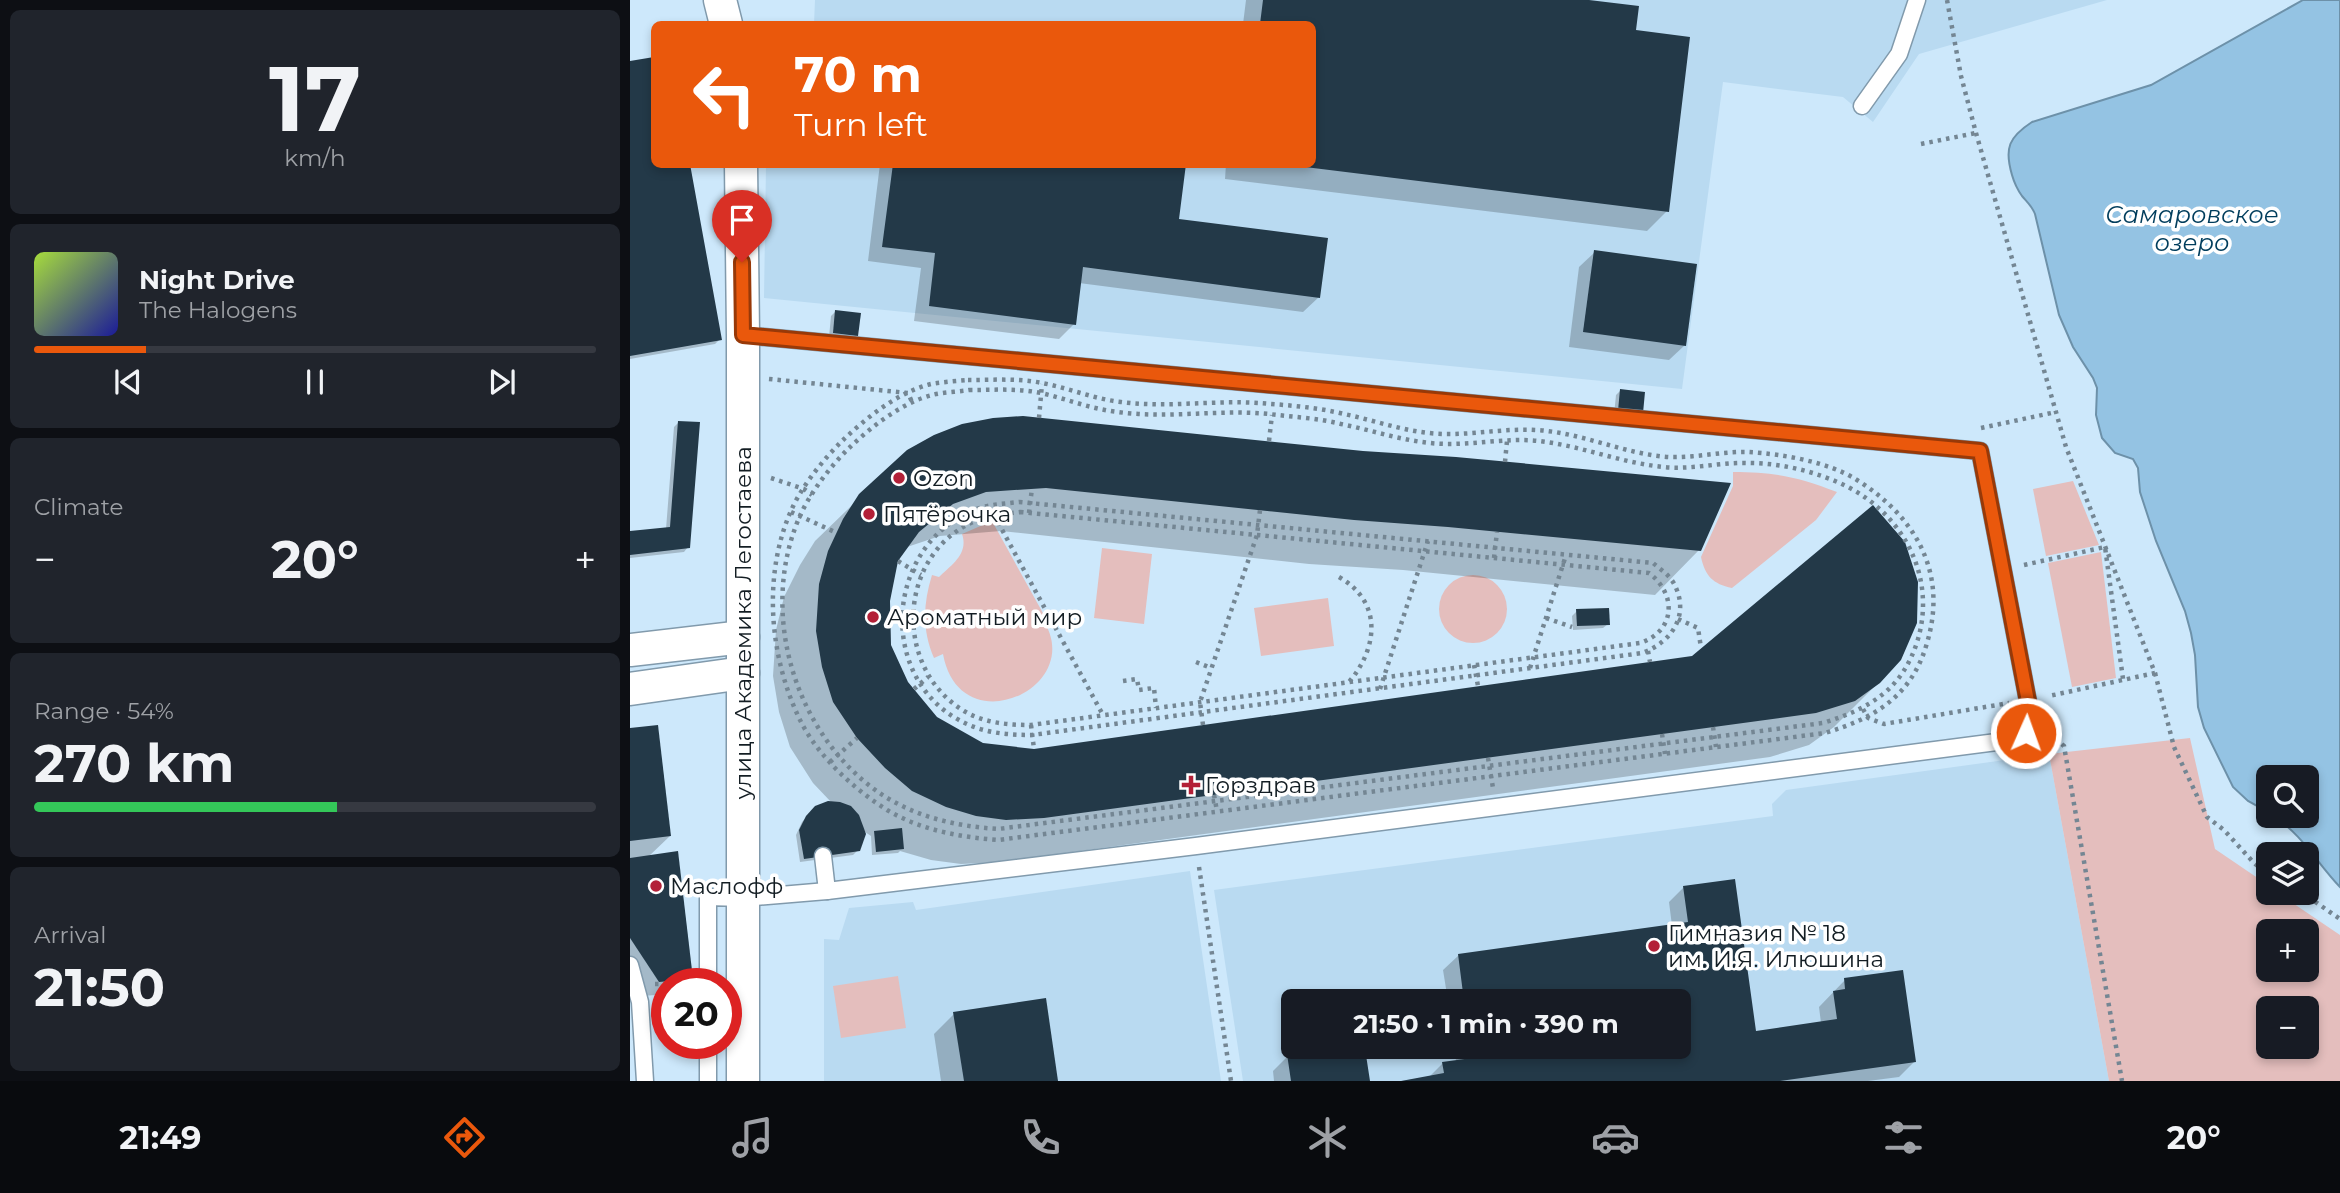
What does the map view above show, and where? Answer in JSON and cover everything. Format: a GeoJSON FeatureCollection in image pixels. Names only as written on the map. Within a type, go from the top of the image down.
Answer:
{"type":"FeatureCollection","features":[{"type":"Feature","properties":{"kind":"street"},"geometry":{"type":"LineString","coordinates":[[720,0],[725,21]]}},
{"type":"Feature","properties":{"kind":"street","name":"улица Академика Легостаева"},"geometry":{"type":"LineString","coordinates":[[741,168],[743,1081]]}},
{"type":"Feature","properties":{"kind":"street"},"geometry":{"type":"LineString","coordinates":[[630,650],[743,637]]}},
{"type":"Feature","properties":{"kind":"street"},"geometry":{"type":"LineString","coordinates":[[630,689],[743,673]]}},
{"type":"Feature","properties":{"kind":"lane"},"geometry":{"type":"LineString","coordinates":[[1862,106],[1899,54],[1917,0]]}},
{"type":"Feature","properties":{"kind":"lane"},"geometry":{"type":"LineString","coordinates":[[708,968],[708,897],[743,898],[827,891],[2012,740],[2026,733],[2031,717],[1980,451],[743,335]]}},
{"type":"Feature","properties":{"kind":"lane"},"geometry":{"type":"LineString","coordinates":[[823,856],[827,891]]}},
{"type":"Feature","properties":{"kind":"lane"},"geometry":{"type":"LineString","coordinates":[[630,965],[640,1002],[645,1081]]}},
{"type":"Feature","properties":{"kind":"lane"},"geometry":{"type":"LineString","coordinates":[[708,1059],[708,1081]]}},
{"type":"Feature","properties":{"kind":"path"},"geometry":{"type":"LineString","coordinates":[[1947,0],[1961,76],[1976,133],[2066,447],[2155,673],[2174,747],[2207,817],[2224,830],[2256,865]]}},
{"type":"Feature","properties":{"kind":"path"},"geometry":{"type":"LineString","coordinates":[[1922,144],[1976,133]]}},
{"type":"Feature","properties":{"kind":"path"},"geometry":{"type":"LineString","coordinates":[[743,377],[908,393]]}},
{"type":"Feature","properties":{"kind":"path"},"geometry":{"type":"LineString","coordinates":[[968,380],[1028,380],[1094,397],[1141,404],[1256,403],[1324,410],[1396,428],[1435,433],[1535,430],[1576,435],[1625,450],[1666,457],[1748,452],[1810,461],[1855,478],[1896,509],[1912,529],[1927,561],[1932,582],[1934,605],[1930,634],[1923,658],[1914,674],[1882,710],[1868,718],[1825,733],[998,840],[943,833],[889,811],[864,794],[830,762],[803,726],[789,694],[774,630],[777,558],[790,512],[834,449],[878,411],[908,393],[930,384],[968,380]]}},
{"type":"Feature","properties":{"kind":"path"},"geometry":{"type":"LineString","coordinates":[[1039,418],[1042,383]]}},
{"type":"Feature","properties":{"kind":"path"},"geometry":{"type":"LineString","coordinates":[[969,390],[1027,390],[1114,412],[1141,415],[1230,412],[1272,415],[1341,424],[1393,438],[1433,444],[1534,440],[1665,467],[1748,463],[1807,471],[1842,484],[1871,502],[1889,516],[1904,535],[1922,584],[1920,632],[1906,668],[1886,692],[1863,709],[1823,723],[1215,798],[998,829],[946,823],[894,802],[870,786],[838,755],[812,721],[798,690],[786,639],[784,590],[787,560],[800,516],[834,465],[859,439],[912,402],[932,395],[969,390]]}},
{"type":"Feature","properties":{"kind":"path"},"geometry":{"type":"LineString","coordinates":[[908,393],[912,402]]}},
{"type":"Feature","properties":{"kind":"path"},"geometry":{"type":"LineString","coordinates":[[1976,429],[2056,412]]}},
{"type":"Feature","properties":{"kind":"path"},"geometry":{"type":"LineString","coordinates":[[1269,441],[1272,415]]}},
{"type":"Feature","properties":{"kind":"path"},"geometry":{"type":"LineString","coordinates":[[1505,462],[1507,441]]}},
{"type":"Feature","properties":{"kind":"path"},"geometry":{"type":"LineString","coordinates":[[743,468],[804,489],[812,495]]}},
{"type":"Feature","properties":{"kind":"path"},"geometry":{"type":"LineString","coordinates":[[1029,513],[1032,488]]}},
{"type":"Feature","properties":{"kind":"path"},"geometry":{"type":"LineString","coordinates":[[1030,502],[1653,563],[1672,581],[1677,593],[1678,619],[1673,634],[1664,643],[1648,651],[1380,689],[1009,736],[965,723],[935,702],[910,662],[901,616],[912,569],[930,540],[957,518],[985,506],[1030,502]]}},
{"type":"Feature","properties":{"kind":"path"},"geometry":{"type":"LineString","coordinates":[[1203,725],[1200,702],[1257,534],[1260,510]]}},
{"type":"Feature","properties":{"kind":"path"},"geometry":{"type":"LineString","coordinates":[[790,512],[837,533]]}},
{"type":"Feature","properties":{"kind":"path"},"geometry":{"type":"LineString","coordinates":[[1029,513],[1649,573],[1664,586],[1668,617],[1657,635],[1640,643],[1031,725],[1009,725],[977,717],[943,694],[929,677],[920,659],[913,627],[915,595],[921,575],[938,547],[950,536],[975,521],[994,515],[1029,513]]}},
{"type":"Feature","properties":{"kind":"path"},"geometry":{"type":"LineString","coordinates":[[994,515],[1103,715]]}},
{"type":"Feature","properties":{"kind":"path"},"geometry":{"type":"LineString","coordinates":[[1494,558],[1497,531]]}},
{"type":"Feature","properties":{"kind":"path"},"geometry":{"type":"LineString","coordinates":[[1380,689],[1428,541]]}},
{"type":"Feature","properties":{"kind":"path"},"geometry":{"type":"LineString","coordinates":[[2003,569],[2105,547]]}},
{"type":"Feature","properties":{"kind":"path"},"geometry":{"type":"LineString","coordinates":[[2105,547],[2123,679]]}},
{"type":"Feature","properties":{"kind":"path"},"geometry":{"type":"LineString","coordinates":[[1530,668],[1566,555]]}},
{"type":"Feature","properties":{"kind":"path"},"geometry":{"type":"LineString","coordinates":[[898,561],[921,575]]}},
{"type":"Feature","properties":{"kind":"path"},"geometry":{"type":"LineString","coordinates":[[1339,577],[1353,587],[1363,600],[1368,608],[1371,624],[1371,641],[1367,656],[1348,683]]}},
{"type":"Feature","properties":{"kind":"path"},"geometry":{"type":"LineString","coordinates":[[1042,619],[1048,616]]}},
{"type":"Feature","properties":{"kind":"path"},"geometry":{"type":"LineString","coordinates":[[1546,618],[1572,627]]}},
{"type":"Feature","properties":{"kind":"path"},"geometry":{"type":"LineString","coordinates":[[1678,619],[1698,628],[1701,649]]}},
{"type":"Feature","properties":{"kind":"path"},"geometry":{"type":"LineString","coordinates":[[1648,651],[1650,662]]}},
{"type":"Feature","properties":{"kind":"path"},"geometry":{"type":"LineString","coordinates":[[1196,662],[1211,668]]}},
{"type":"Feature","properties":{"kind":"path"},"geometry":{"type":"LineString","coordinates":[[1475,665],[1478,687]]}},
{"type":"Feature","properties":{"kind":"path"},"geometry":{"type":"LineString","coordinates":[[1863,709],[1868,718],[1884,724],[2028,700],[2155,673]]}},
{"type":"Feature","properties":{"kind":"path"},"geometry":{"type":"LineString","coordinates":[[914,689],[929,677]]}},
{"type":"Feature","properties":{"kind":"path"},"geometry":{"type":"LineString","coordinates":[[1123,681],[1137,679],[1139,690],[1154,688],[1156,708]]}},
{"type":"Feature","properties":{"kind":"path"},"geometry":{"type":"LineString","coordinates":[[2031,717],[2064,746],[2122,1081]]}},
{"type":"Feature","properties":{"kind":"path"},"geometry":{"type":"LineString","coordinates":[[1031,725],[1034,749]]}},
{"type":"Feature","properties":{"kind":"path"},"geometry":{"type":"LineString","coordinates":[[1713,727],[1716,747]]}},
{"type":"Feature","properties":{"kind":"path"},"geometry":{"type":"LineString","coordinates":[[1662,734],[1665,754]]}},
{"type":"Feature","properties":{"kind":"path"},"geometry":{"type":"LineString","coordinates":[[830,762],[857,738]]}},
{"type":"Feature","properties":{"kind":"path"},"geometry":{"type":"LineString","coordinates":[[1488,758],[1495,806]]}},
{"type":"Feature","properties":{"kind":"path"},"geometry":{"type":"LineString","coordinates":[[1215,798],[1217,811]]}},
{"type":"Feature","properties":{"kind":"path"},"geometry":{"type":"LineString","coordinates":[[1045,821],[1046,834]]}},
{"type":"Feature","properties":{"kind":"path"},"geometry":{"type":"LineString","coordinates":[[1196,846],[1231,1081]]}},
{"type":"Feature","properties":{"kind":"path"},"geometry":{"type":"LineString","coordinates":[[2319,904],[2340,919]]}},
{"type":"Feature","properties":{"kind":"shaded area"},"geometry":{"type":"Polygon","coordinates":[[[815,0],[2107,0],[1919,54],[1873,122],[1843,97],[1723,82],[1682,389],[764,298],[766,168],[1316,168],[1316,21],[814,21],[815,0]]]}},
{"type":"Feature","properties":{"kind":"shaded area"},"geometry":{"type":"Polygon","coordinates":[[[1733,472],[1786,476],[1837,492],[1816,520],[1732,588],[1711,578],[1701,557],[1733,486],[1733,472]]]}},
{"type":"Feature","properties":{"kind":"shaded area"},"geometry":{"type":"Polygon","coordinates":[[[2073,481],[2099,545],[2046,556],[2033,489],[2073,481]]]}},
{"type":"Feature","properties":{"kind":"shaded area"},"geometry":{"type":"Polygon","coordinates":[[[992,521],[1044,615],[1041,617],[1052,642],[1049,665],[1036,684],[1017,696],[995,701],[973,697],[954,682],[943,654],[934,658],[927,637],[925,617],[932,575],[939,577],[958,558],[964,541],[962,534],[992,521]]]}},
{"type":"Feature","properties":{"kind":"shaded area"},"geometry":{"type":"Polygon","coordinates":[[[1102,548],[1152,554],[1144,624],[1094,618],[1102,548]]]}},
{"type":"Feature","properties":{"kind":"shaded area"},"geometry":{"type":"Polygon","coordinates":[[[2101,552],[2116,678],[2072,687],[2048,563],[2101,552]]]}},
{"type":"Feature","properties":{"kind":"shaded area"},"geometry":{"type":"Polygon","coordinates":[[[1473,575],[1486,578],[1497,585],[1504,596],[1507,609],[1504,622],[1497,633],[1486,640],[1473,643],[1460,640],[1449,633],[1442,622],[1439,609],[1442,596],[1449,585],[1460,578],[1473,575]]]}},
{"type":"Feature","properties":{"kind":"shaded area"},"geometry":{"type":"Polygon","coordinates":[[[1328,598],[1334,646],[1261,656],[1254,608],[1328,598]]]}},
{"type":"Feature","properties":{"kind":"shaded area"},"geometry":{"type":"Polygon","coordinates":[[[2190,738],[2215,849],[2256,877],[2256,905],[2296,905],[2316,919],[2256,919],[2256,982],[2319,982],[2319,921],[2340,935],[2340,1081],[2109,1081],[2049,754],[2190,738]]]}},
{"type":"Feature","properties":{"kind":"shaded area","name":"Гимназия № 18 им. И.Я. Илюшина"},"geometry":{"type":"Polygon","coordinates":[[[2049,754],[2109,1081],[1243,1081],[1214,890],[1773,816],[1772,804],[1786,790],[2049,754]]]}},
{"type":"Feature","properties":{"kind":"shaded area"},"geometry":{"type":"Polygon","coordinates":[[[1190,871],[1221,1081],[824,1081],[824,939],[839,940],[849,908],[913,902],[916,910],[1190,871]]]}},
{"type":"Feature","properties":{"kind":"shaded area"},"geometry":{"type":"Polygon","coordinates":[[[898,976],[906,1028],[841,1038],[833,986],[898,976]]]}},
{"type":"Feature","properties":{"kind":"water","name":"Самаровское озеро"},"geometry":{"type":"Polygon","coordinates":[[[2303,0],[2340,0],[2340,887],[2319,862],[2319,842],[2303,842],[2288,828],[2319,828],[2319,765],[2256,765],[2256,805],[2233,787],[2204,728],[2198,707],[2191,633],[2140,492],[2138,468],[2133,459],[2115,453],[2102,438],[2096,415],[2097,388],[2073,347],[2059,315],[2035,214],[2016,186],[2012,175],[2010,144],[2018,133],[2032,122],[2151,85],[2303,0]]]}},
{"type":"Feature","properties":{"kind":"building"},"geometry":{"type":"Polygon","coordinates":[[[1263,0],[1589,0],[1639,6],[1636,30],[1690,37],[1669,212],[1313,168],[1316,168],[1316,21],[1260,21],[1263,0]]]}},
{"type":"Feature","properties":{"kind":"building"},"geometry":{"type":"Polygon","coordinates":[[[651,58],[651,168],[691,168],[722,340],[630,356],[630,61],[651,58]]]}},
{"type":"Feature","properties":{"kind":"building"},"geometry":{"type":"Polygon","coordinates":[[[892,168],[1185,168],[1179,219],[1328,238],[1320,298],[1083,267],[1076,325],[929,306],[935,253],[882,247],[892,168]]]}},
{"type":"Feature","properties":{"kind":"building"},"geometry":{"type":"Polygon","coordinates":[[[1594,250],[1697,264],[1686,346],[1583,332],[1594,250]]]}},
{"type":"Feature","properties":{"kind":"building"},"geometry":{"type":"Polygon","coordinates":[[[835,310],[861,313],[858,336],[833,333],[835,310]]]}},
{"type":"Feature","properties":{"kind":"building"},"geometry":{"type":"Polygon","coordinates":[[[1620,389],[1645,392],[1643,413],[1618,411],[1620,389]]]}},
{"type":"Feature","properties":{"kind":"building"},"geometry":{"type":"Polygon","coordinates":[[[1023,416],[1363,451],[1731,483],[1701,551],[1354,520],[1046,488],[986,492],[953,504],[919,532],[898,561],[890,601],[891,645],[908,682],[937,717],[983,743],[1034,749],[1692,656],[1873,505],[1905,542],[1918,582],[1917,623],[1901,660],[1880,683],[1855,701],[1816,713],[1044,818],[1006,820],[976,816],[946,807],[912,791],[885,768],[857,738],[833,702],[822,667],[816,631],[819,584],[828,551],[843,519],[859,494],[907,450],[962,424],[1023,416]]]}},
{"type":"Feature","properties":{"kind":"building"},"geometry":{"type":"Polygon","coordinates":[[[678,421],[700,422],[690,548],[630,555],[630,531],[670,527],[678,421]]]}},
{"type":"Feature","properties":{"kind":"building"},"geometry":{"type":"Polygon","coordinates":[[[1609,608],[1610,625],[1577,626],[1576,609],[1609,608]]]}},
{"type":"Feature","properties":{"kind":"building"},"geometry":{"type":"Polygon","coordinates":[[[658,725],[671,836],[630,841],[630,728],[658,725]]]}},
{"type":"Feature","properties":{"kind":"building"},"geometry":{"type":"Polygon","coordinates":[[[828,801],[851,806],[859,815],[866,834],[860,851],[804,859],[799,830],[815,806],[828,801]]]}},
{"type":"Feature","properties":{"kind":"building"},"geometry":{"type":"Polygon","coordinates":[[[902,828],[904,849],[876,852],[874,831],[902,828]]]}},
{"type":"Feature","properties":{"kind":"building"},"geometry":{"type":"Polygon","coordinates":[[[678,851],[692,968],[651,970],[630,938],[630,858],[678,851]]]}},
{"type":"Feature","properties":{"kind":"building"},"geometry":{"type":"Polygon","coordinates":[[[1735,879],[1756,1031],[1837,1019],[1833,991],[1845,989],[1844,978],[1903,970],[1916,1062],[1780,1081],[1401,1081],[1444,1073],[1442,1062],[1464,1059],[1691,1059],[1691,989],[1462,989],[1458,954],[1688,922],[1683,886],[1735,879]]]}},
{"type":"Feature","properties":{"kind":"building"},"geometry":{"type":"Polygon","coordinates":[[[1046,998],[1058,1081],[964,1081],[953,1012],[1046,998]]]}},
{"type":"Feature","properties":{"kind":"building"},"geometry":{"type":"Polygon","coordinates":[[[1288,1059],[1367,1059],[1370,1081],[1291,1081],[1288,1059]]]}},
{"type":"Feature","properties":{"kind":"place","name":"Ozon"},"geometry":{"type":"Point","coordinates":[899,478]}},
{"type":"Feature","properties":{"kind":"place","name":"Пятёрочка"},"geometry":{"type":"Point","coordinates":[869,514]}},
{"type":"Feature","properties":{"kind":"place","name":"Ароматный мир"},"geometry":{"type":"Point","coordinates":[873,617]}},
{"type":"Feature","properties":{"kind":"place","name":"Горздрав"},"geometry":{"type":"Point","coordinates":[1191,785]}},
{"type":"Feature","properties":{"kind":"place","name":"Маслофф"},"geometry":{"type":"Point","coordinates":[656,886]}},
{"type":"Feature","properties":{"kind":"place","name":"Гимназия № 18 им. И.Я. Илюшина"},"geometry":{"type":"Point","coordinates":[1654,946]}},
{"type":"Feature","properties":{"kind":"route"},"geometry":{"type":"LineString","coordinates":[[742,262],[743,335],[1980,451],[2031,717],[2026,733]]}}]}
